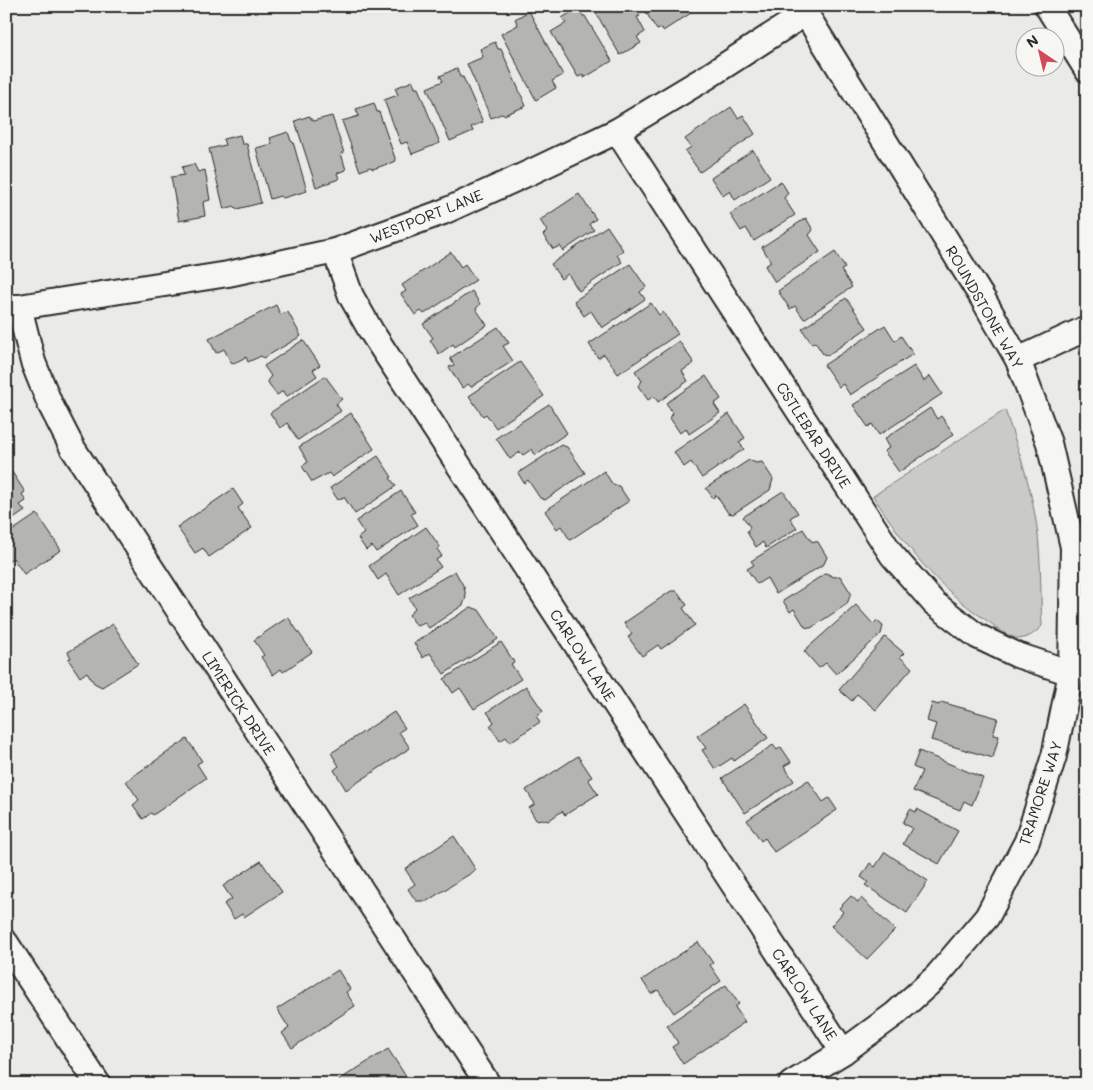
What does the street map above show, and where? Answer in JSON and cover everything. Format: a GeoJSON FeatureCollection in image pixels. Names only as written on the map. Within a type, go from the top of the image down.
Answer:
{"type":"FeatureCollection","features":[{"type":"Feature","properties":{"kind":"street"},"geometry":{"type":"LineString","coordinates":[[1047,6],[1087,70]]}},
{"type":"Feature","properties":{"kind":"street","name":"WESTPORT LANE"},"geometry":{"type":"LineString","coordinates":[[13,307],[228,274],[335,252],[443,212],[617,131],[707,77],[804,10]]}},
{"type":"Feature","properties":{"kind":"street","name":"ROUNDSTONE WAY"},"geometry":{"type":"LineString","coordinates":[[804,10],[978,290],[1018,360],[1049,443],[1073,547],[1071,673]]}},
{"type":"Feature","properties":{"kind":"street","name":"CSTLEBAR DRIVE"},"geometry":{"type":"LineString","coordinates":[[617,131],[892,555],[934,603],[977,636],[1017,656],[1071,673]]}},
{"type":"Feature","properties":{"kind":"street","name":"CARLOW LANE"},"geometry":{"type":"LineString","coordinates":[[335,252],[351,296],[370,331],[843,1052]]}},
{"type":"Feature","properties":{"kind":"street","name":"LIMERICK DRIVE"},"geometry":{"type":"LineString","coordinates":[[13,307],[50,404],[72,447],[488,1084]]}},
{"type":"Feature","properties":{"kind":"street"},"geometry":{"type":"LineString","coordinates":[[1018,360],[1087,328]]}},
{"type":"Feature","properties":{"kind":"street","name":"TRAMORE WAY"},"geometry":{"type":"LineString","coordinates":[[791,1084],[843,1052],[895,1014],[936,976],[986,918],[1027,841],[1054,756],[1071,673]]}},
{"type":"Feature","properties":{"kind":"street"},"geometry":{"type":"LineString","coordinates":[[6,943],[98,1084]]}},
{"type":"Feature","properties":{"kind":"shaded area"},"geometry":{"type":"Polygon","coordinates":[[[1005,410],[1031,497],[1037,524],[1040,553],[1042,626],[1037,631],[1020,639],[1008,635],[986,620],[936,579],[910,548],[873,496],[1005,410]]]}},
{"type":"Feature","properties":{"kind":"building"},"geometry":{"type":"Polygon","coordinates":[[[592,6],[634,6],[640,16],[637,17],[645,32],[637,37],[641,43],[620,55],[592,6]]]}},
{"type":"Feature","properties":{"kind":"building"},"geometry":{"type":"Polygon","coordinates":[[[642,6],[687,6],[691,13],[663,31],[662,28],[657,30],[642,6]]]}},
{"type":"Feature","properties":{"kind":"building"},"geometry":{"type":"Polygon","coordinates":[[[578,8],[583,16],[585,16],[612,61],[584,78],[583,75],[578,77],[551,32],[566,23],[562,18],[578,8]]]}},
{"type":"Feature","properties":{"kind":"building"},"geometry":{"type":"Polygon","coordinates":[[[529,11],[563,75],[552,81],[556,88],[536,100],[501,34],[518,25],[515,19],[529,11]]]}},
{"type":"Feature","properties":{"kind":"building"},"geometry":{"type":"Polygon","coordinates":[[[495,42],[498,49],[501,49],[526,106],[491,118],[467,64],[483,57],[480,49],[495,42]]]}},
{"type":"Feature","properties":{"kind":"building"},"geometry":{"type":"Polygon","coordinates":[[[457,68],[460,77],[463,77],[483,122],[471,127],[473,131],[450,141],[427,88],[443,81],[440,76],[457,68]]]}},
{"type":"Feature","properties":{"kind":"building"},"geometry":{"type":"Polygon","coordinates":[[[413,81],[415,88],[418,88],[440,143],[412,154],[407,142],[401,144],[384,100],[398,95],[395,88],[413,81]]]}},
{"type":"Feature","properties":{"kind":"building"},"geometry":{"type":"Polygon","coordinates":[[[374,103],[396,161],[373,169],[370,167],[360,171],[342,121],[359,116],[356,109],[374,103]]]}},
{"type":"Feature","properties":{"kind":"building"},"geometry":{"type":"Polygon","coordinates":[[[731,107],[738,118],[743,115],[755,134],[700,172],[685,151],[691,147],[685,139],[731,107]]]}},
{"type":"Feature","properties":{"kind":"building"},"geometry":{"type":"Polygon","coordinates":[[[309,116],[313,121],[332,116],[344,153],[341,153],[346,170],[337,173],[339,179],[316,187],[295,121],[309,116]]]}},
{"type":"Feature","properties":{"kind":"building"},"geometry":{"type":"Polygon","coordinates":[[[288,132],[293,142],[307,191],[283,198],[280,196],[270,199],[256,148],[272,144],[270,138],[288,132]]]}},
{"type":"Feature","properties":{"kind":"building"},"geometry":{"type":"Polygon","coordinates":[[[240,135],[242,144],[247,144],[261,203],[237,209],[234,206],[224,209],[209,149],[225,145],[223,139],[240,135]]]}},
{"type":"Feature","properties":{"kind":"building"},"geometry":{"type":"Polygon","coordinates":[[[753,150],[770,177],[735,200],[730,191],[723,196],[711,178],[753,150]]]}},
{"type":"Feature","properties":{"kind":"building"},"geometry":{"type":"Polygon","coordinates":[[[194,164],[198,172],[205,170],[210,200],[203,202],[205,216],[179,221],[171,177],[184,175],[182,167],[194,164]]]}},
{"type":"Feature","properties":{"kind":"building"},"geometry":{"type":"Polygon","coordinates":[[[781,181],[788,193],[784,198],[795,215],[754,241],[746,228],[741,231],[730,214],[781,181]]]}},
{"type":"Feature","properties":{"kind":"building"},"geometry":{"type":"Polygon","coordinates":[[[579,194],[596,219],[589,224],[594,230],[563,251],[560,246],[553,249],[543,235],[547,231],[540,220],[579,194]]]}},
{"type":"Feature","properties":{"kind":"building"},"geometry":{"type":"Polygon","coordinates":[[[806,218],[813,230],[809,235],[820,252],[775,282],[765,266],[771,262],[762,247],[806,218]]]}},
{"type":"Feature","properties":{"kind":"building"},"geometry":{"type":"Polygon","coordinates":[[[607,226],[623,250],[617,255],[622,262],[579,291],[568,274],[561,279],[551,264],[607,226]]]}},
{"type":"Feature","properties":{"kind":"building"},"geometry":{"type":"Polygon","coordinates":[[[451,252],[461,267],[465,264],[476,280],[424,314],[421,311],[415,315],[401,294],[406,291],[402,285],[451,252]]]}},
{"type":"Feature","properties":{"kind":"building"},"geometry":{"type":"Polygon","coordinates":[[[835,252],[845,268],[841,270],[852,287],[804,319],[795,306],[790,309],[778,291],[835,252]]]}},
{"type":"Feature","properties":{"kind":"building"},"geometry":{"type":"Polygon","coordinates":[[[630,264],[646,287],[640,292],[645,299],[602,328],[591,311],[584,316],[574,301],[630,264]]]}},
{"type":"Feature","properties":{"kind":"building"},"geometry":{"type":"Polygon","coordinates":[[[472,291],[480,304],[476,309],[487,325],[455,347],[453,344],[439,354],[430,340],[433,338],[423,324],[472,291]]]}},
{"type":"Feature","properties":{"kind":"building"},"geometry":{"type":"Polygon","coordinates":[[[846,298],[867,328],[828,355],[823,354],[815,342],[812,344],[802,329],[846,298]]]}},
{"type":"Feature","properties":{"kind":"building"},"geometry":{"type":"Polygon","coordinates":[[[651,303],[659,315],[663,312],[678,334],[618,374],[604,354],[598,358],[589,344],[651,303]]]}},
{"type":"Feature","properties":{"kind":"building"},"geometry":{"type":"Polygon","coordinates":[[[276,305],[280,314],[288,312],[301,336],[264,358],[261,356],[248,362],[246,357],[232,364],[224,349],[216,353],[209,339],[276,305]]]}},
{"type":"Feature","properties":{"kind":"building"},"geometry":{"type":"Polygon","coordinates":[[[885,325],[895,341],[901,336],[913,354],[850,395],[843,384],[839,387],[824,365],[885,325]]]}},
{"type":"Feature","properties":{"kind":"building"},"geometry":{"type":"Polygon","coordinates":[[[498,327],[509,343],[503,346],[513,361],[471,387],[468,384],[462,388],[449,367],[454,365],[450,358],[498,327]]]}},
{"type":"Feature","properties":{"kind":"building"},"geometry":{"type":"Polygon","coordinates":[[[303,340],[320,365],[313,370],[317,376],[286,397],[283,391],[277,395],[267,381],[271,376],[264,366],[303,340]]]}},
{"type":"Feature","properties":{"kind":"building"},"geometry":{"type":"Polygon","coordinates":[[[679,341],[694,363],[682,371],[688,381],[658,402],[654,396],[648,400],[638,386],[642,381],[635,371],[679,341]]]}},
{"type":"Feature","properties":{"kind":"building"},"geometry":{"type":"Polygon","coordinates":[[[520,362],[544,396],[496,428],[486,414],[483,416],[469,396],[520,362]]]}},
{"type":"Feature","properties":{"kind":"building"},"geometry":{"type":"Polygon","coordinates":[[[914,366],[924,381],[930,376],[942,394],[879,435],[872,424],[868,427],[853,405],[914,366]]]}},
{"type":"Feature","properties":{"kind":"building"},"geometry":{"type":"Polygon","coordinates":[[[325,376],[342,399],[336,404],[341,411],[298,440],[287,423],[280,428],[270,413],[325,376]]]}},
{"type":"Feature","properties":{"kind":"building"},"geometry":{"type":"Polygon","coordinates":[[[706,376],[721,399],[714,404],[720,413],[689,434],[686,428],[680,433],[670,418],[673,413],[666,403],[706,376]]]}},
{"type":"Feature","properties":{"kind":"building"},"geometry":{"type":"Polygon","coordinates":[[[549,404],[567,433],[535,455],[532,449],[523,455],[520,452],[510,459],[496,438],[549,404]]]}},
{"type":"Feature","properties":{"kind":"building"},"geometry":{"type":"Polygon","coordinates":[[[930,408],[937,419],[941,416],[954,434],[899,472],[884,451],[889,448],[884,439],[930,408]]]}},
{"type":"Feature","properties":{"kind":"building"},"geometry":{"type":"Polygon","coordinates":[[[351,413],[374,449],[332,477],[329,473],[312,482],[302,466],[308,462],[299,447],[351,413]]]}},
{"type":"Feature","properties":{"kind":"building"},"geometry":{"type":"Polygon","coordinates":[[[729,414],[745,438],[739,442],[744,449],[702,478],[691,462],[684,467],[674,452],[729,414]]]}},
{"type":"Feature","properties":{"kind":"building"},"geometry":{"type":"Polygon","coordinates":[[[561,445],[567,447],[585,473],[545,500],[540,498],[528,480],[524,483],[518,473],[561,445]]]}},
{"type":"Feature","properties":{"kind":"building"},"geometry":{"type":"Polygon","coordinates":[[[378,456],[396,486],[355,514],[344,497],[338,500],[330,488],[378,456]]]}},
{"type":"Feature","properties":{"kind":"building"},"geometry":{"type":"Polygon","coordinates":[[[749,460],[756,463],[762,462],[773,479],[770,490],[733,514],[728,513],[716,495],[713,498],[706,488],[749,460]]]}},
{"type":"Feature","properties":{"kind":"building"},"geometry":{"type":"Polygon","coordinates":[[[604,471],[613,485],[619,486],[629,501],[570,540],[561,526],[557,529],[545,511],[604,471]]]}},
{"type":"Feature","properties":{"kind":"building"},"geometry":{"type":"Polygon","coordinates":[[[12,472],[25,492],[22,494],[26,501],[20,505],[25,511],[6,524],[6,476],[12,472]]]}},
{"type":"Feature","properties":{"kind":"building"},"geometry":{"type":"Polygon","coordinates":[[[233,489],[243,504],[238,508],[252,528],[209,557],[203,548],[195,553],[177,527],[233,489]]]}},
{"type":"Feature","properties":{"kind":"building"},"geometry":{"type":"Polygon","coordinates":[[[401,491],[415,512],[411,514],[418,525],[376,552],[372,546],[366,550],[358,538],[364,533],[356,521],[401,491]]]}},
{"type":"Feature","properties":{"kind":"building"},"geometry":{"type":"Polygon","coordinates":[[[783,491],[798,513],[790,518],[797,528],[766,548],[763,542],[756,547],[747,532],[750,527],[743,517],[783,491]]]}},
{"type":"Feature","properties":{"kind":"building"},"geometry":{"type":"Polygon","coordinates":[[[37,514],[61,550],[24,574],[13,558],[6,562],[6,535],[37,514]]]}},
{"type":"Feature","properties":{"kind":"building"},"geometry":{"type":"Polygon","coordinates":[[[426,527],[440,547],[437,549],[442,556],[436,560],[441,567],[399,595],[386,574],[378,580],[369,566],[426,527]]]}},
{"type":"Feature","properties":{"kind":"building"},"geometry":{"type":"Polygon","coordinates":[[[803,529],[811,541],[818,542],[827,557],[824,564],[776,594],[767,578],[757,584],[747,569],[754,565],[751,561],[803,529]]]}},
{"type":"Feature","properties":{"kind":"building"},"geometry":{"type":"Polygon","coordinates":[[[455,571],[464,587],[466,597],[463,605],[429,628],[425,623],[417,626],[409,615],[415,608],[409,598],[455,571]]]}},
{"type":"Feature","properties":{"kind":"building"},"geometry":{"type":"Polygon","coordinates":[[[826,573],[834,577],[840,576],[851,593],[847,604],[811,628],[805,627],[794,609],[790,612],[783,601],[826,573]]]}},
{"type":"Feature","properties":{"kind":"building"},"geometry":{"type":"Polygon","coordinates":[[[671,591],[677,591],[687,605],[683,608],[695,625],[661,649],[658,645],[642,656],[628,637],[632,634],[624,623],[671,591]]]}},
{"type":"Feature","properties":{"kind":"building"},"geometry":{"type":"Polygon","coordinates":[[[856,605],[873,624],[877,621],[883,626],[881,634],[836,674],[826,663],[819,668],[804,651],[856,605]]]}},
{"type":"Feature","properties":{"kind":"building"},"geometry":{"type":"Polygon","coordinates":[[[471,607],[479,610],[498,639],[444,674],[430,653],[423,658],[414,643],[471,607]]]}},
{"type":"Feature","properties":{"kind":"building"},"geometry":{"type":"Polygon","coordinates":[[[288,617],[312,652],[283,672],[281,669],[273,675],[261,657],[264,655],[254,640],[288,617]]]}},
{"type":"Feature","properties":{"kind":"building"},"geometry":{"type":"Polygon","coordinates":[[[113,624],[138,664],[102,687],[94,683],[87,672],[80,677],[68,659],[71,658],[68,652],[113,624]]]}},
{"type":"Feature","properties":{"kind":"building"},"geometry":{"type":"Polygon","coordinates":[[[885,637],[904,653],[900,657],[912,668],[876,710],[857,694],[852,701],[839,690],[885,637]]]}},
{"type":"Feature","properties":{"kind":"building"},"geometry":{"type":"Polygon","coordinates":[[[501,642],[514,662],[511,664],[521,679],[474,709],[460,688],[453,693],[444,679],[501,642]]]}},
{"type":"Feature","properties":{"kind":"building"},"geometry":{"type":"Polygon","coordinates":[[[526,686],[543,711],[536,716],[540,722],[510,742],[506,737],[500,741],[490,726],[494,722],[487,712],[526,686]]]}},
{"type":"Feature","properties":{"kind":"building"},"geometry":{"type":"Polygon","coordinates":[[[941,702],[998,718],[993,735],[999,736],[993,758],[931,740],[936,724],[927,721],[932,703],[939,705],[941,702]]]}},
{"type":"Feature","properties":{"kind":"building"},"geometry":{"type":"Polygon","coordinates":[[[744,704],[768,738],[734,761],[732,758],[715,769],[702,750],[706,748],[697,736],[744,704]]]}},
{"type":"Feature","properties":{"kind":"building"},"geometry":{"type":"Polygon","coordinates":[[[394,712],[405,728],[399,732],[410,748],[346,790],[334,770],[339,766],[331,753],[394,712]]]}},
{"type":"Feature","properties":{"kind":"building"},"geometry":{"type":"Polygon","coordinates":[[[187,739],[202,761],[197,764],[206,778],[153,815],[151,813],[143,819],[133,805],[139,800],[126,781],[187,739]]]}},
{"type":"Feature","properties":{"kind":"building"},"geometry":{"type":"Polygon","coordinates":[[[773,745],[777,750],[781,747],[791,762],[784,766],[794,781],[745,813],[722,778],[773,745]]]}},
{"type":"Feature","properties":{"kind":"building"},"geometry":{"type":"Polygon","coordinates":[[[919,751],[983,778],[972,805],[964,801],[960,810],[913,791],[922,771],[913,767],[919,751]]]}},
{"type":"Feature","properties":{"kind":"building"},"geometry":{"type":"Polygon","coordinates":[[[578,756],[592,777],[588,779],[598,794],[565,815],[562,811],[548,821],[536,820],[529,808],[535,804],[526,790],[578,756]]]}},
{"type":"Feature","properties":{"kind":"building"},"geometry":{"type":"Polygon","coordinates":[[[808,780],[823,802],[829,798],[837,810],[774,852],[765,838],[761,841],[747,820],[808,780]]]}},
{"type":"Feature","properties":{"kind":"building"},"geometry":{"type":"Polygon","coordinates":[[[910,809],[916,812],[917,809],[958,831],[939,864],[903,844],[912,828],[903,823],[910,809]]]}},
{"type":"Feature","properties":{"kind":"building"},"geometry":{"type":"Polygon","coordinates":[[[454,836],[476,870],[427,901],[416,901],[408,889],[415,884],[405,869],[454,836]]]}},
{"type":"Feature","properties":{"kind":"building"},"geometry":{"type":"Polygon","coordinates":[[[885,852],[928,881],[907,913],[865,885],[868,882],[861,877],[870,863],[875,867],[885,852]]]}},
{"type":"Feature","properties":{"kind":"building"},"geometry":{"type":"Polygon","coordinates":[[[261,861],[282,892],[244,917],[242,914],[234,919],[224,904],[232,899],[223,886],[261,861]]]}},
{"type":"Feature","properties":{"kind":"building"},"geometry":{"type":"Polygon","coordinates":[[[851,896],[858,902],[861,898],[895,930],[867,959],[831,926],[843,912],[839,908],[851,896]]]}},
{"type":"Feature","properties":{"kind":"building"},"geometry":{"type":"Polygon","coordinates":[[[698,942],[713,963],[710,965],[721,981],[674,1013],[658,990],[651,994],[642,980],[698,942]]]}},
{"type":"Feature","properties":{"kind":"building"},"geometry":{"type":"Polygon","coordinates":[[[338,970],[350,989],[346,992],[355,1006],[292,1048],[282,1033],[289,1028],[277,1009],[338,970]]]}},
{"type":"Feature","properties":{"kind":"building"},"geometry":{"type":"Polygon","coordinates":[[[726,985],[739,1004],[735,1007],[745,1022],[683,1064],[672,1047],[678,1043],[667,1025],[726,985]]]}},
{"type":"Feature","properties":{"kind":"building"},"geometry":{"type":"Polygon","coordinates":[[[388,1049],[409,1081],[405,1084],[341,1084],[339,1080],[388,1049]]]}}]}
